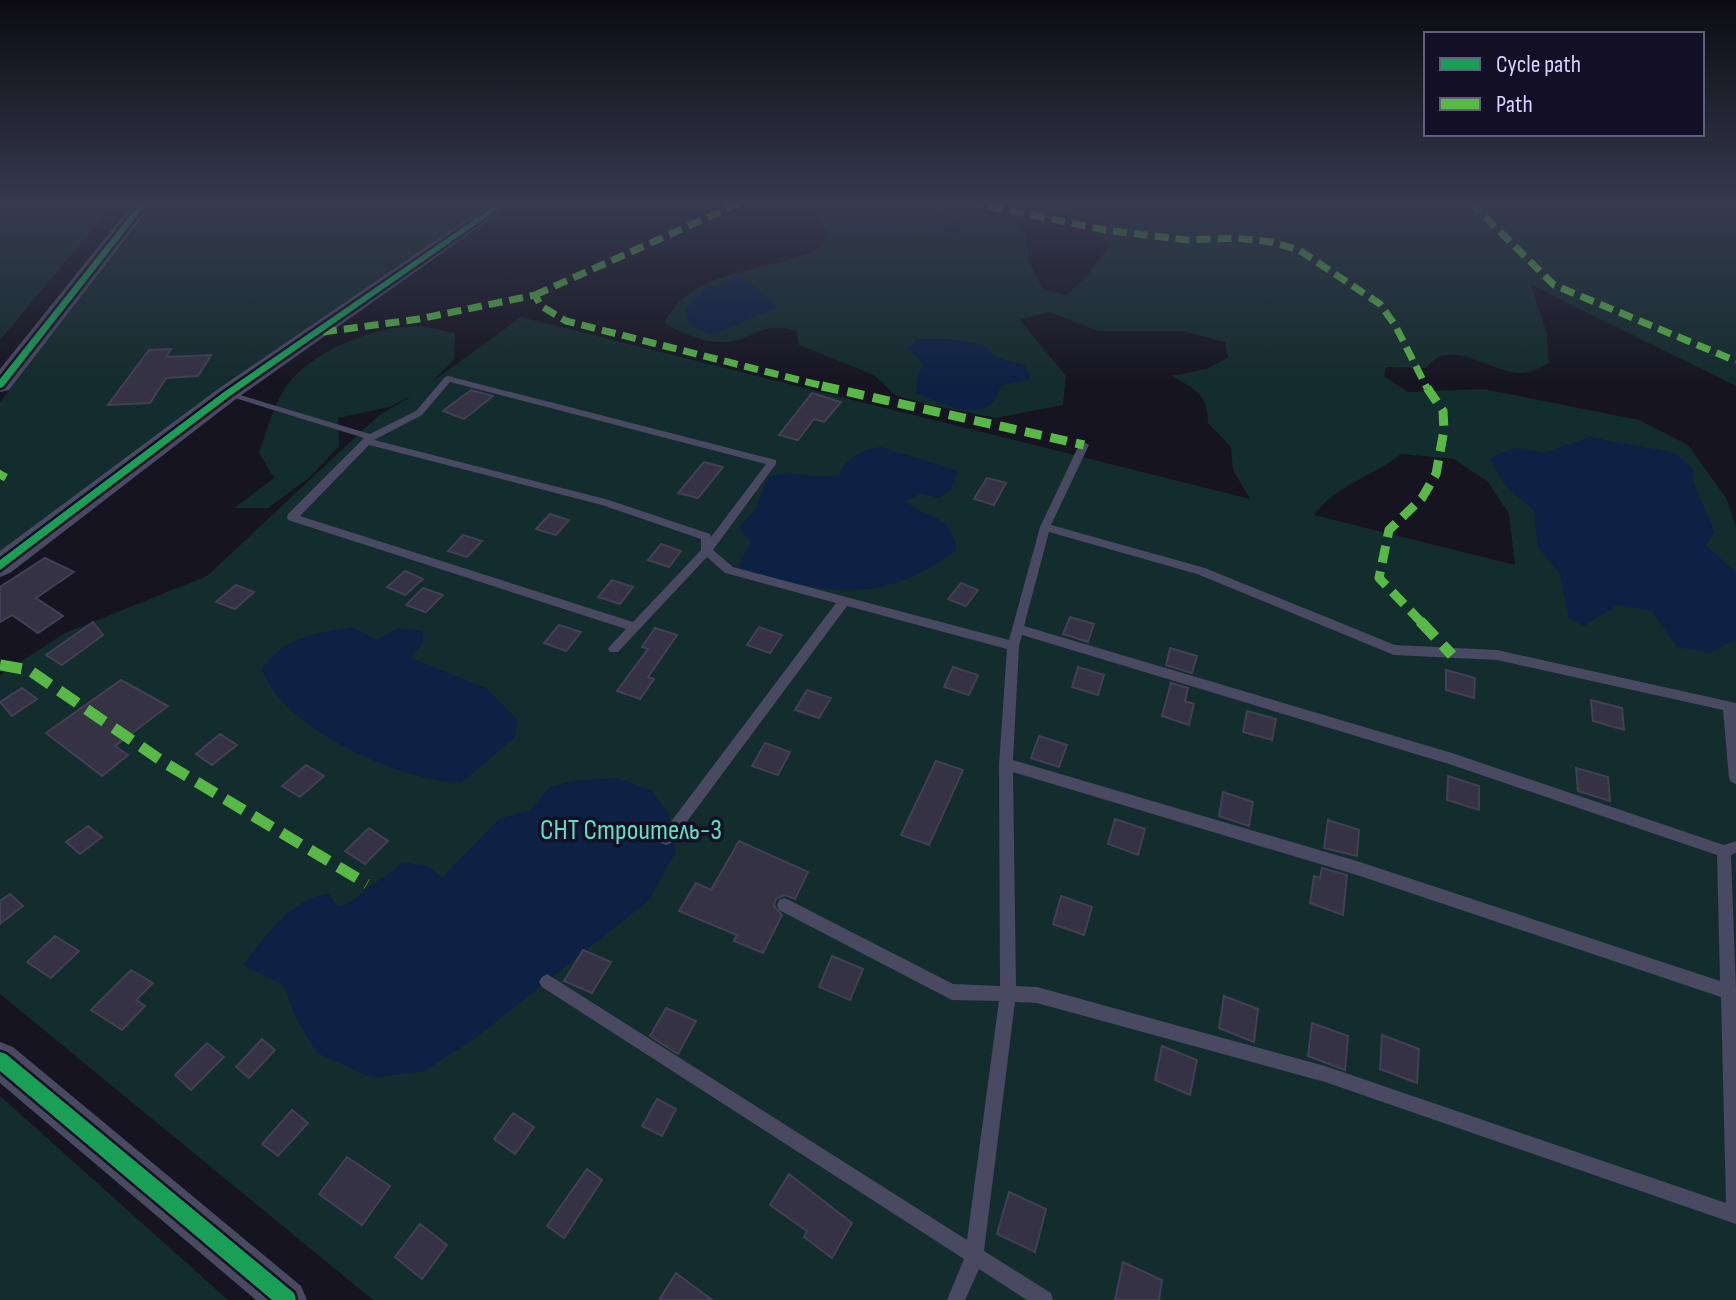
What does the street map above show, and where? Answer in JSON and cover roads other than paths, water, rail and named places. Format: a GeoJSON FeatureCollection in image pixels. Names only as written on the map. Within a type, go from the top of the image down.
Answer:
{"type":"FeatureCollection","features":[{"type":"Feature","properties":{"kind":"street"},"geometry":{"type":"LineString","coordinates":[[0,385],[96,263]]}},
{"type":"Feature","properties":{"kind":"street"},"geometry":{"type":"LineString","coordinates":[[0,566],[227,394],[416,263]]}},
{"type":"Feature","properties":{"kind":"street"},"geometry":{"type":"LineString","coordinates":[[0,1060],[287,1300]]}},
{"type":"Feature","properties":{"kind":"lane"},"geometry":{"type":"LineString","coordinates":[[614,649],[635,627],[707,551],[772,462],[448,379],[419,413],[369,439],[292,517],[635,627]]}},
{"type":"Feature","properties":{"kind":"lane"},"geometry":{"type":"LineString","coordinates":[[227,394],[369,439],[605,502],[706,537],[707,551],[729,570],[1013,646]]}},
{"type":"Feature","properties":{"kind":"lane"},"geometry":{"type":"LineString","coordinates":[[956,1300],[974,1258],[1008,992],[1006,764],[1013,646],[1045,527],[1084,445]]}},
{"type":"Feature","properties":{"kind":"lane"},"geometry":{"type":"LineString","coordinates":[[1045,527],[1201,571],[1394,650],[1497,655],[1733,707],[1736,778]]}},
{"type":"Feature","properties":{"kind":"lane"},"geometry":{"type":"LineString","coordinates":[[666,839],[844,601]]}},
{"type":"Feature","properties":{"kind":"lane"},"geometry":{"type":"LineString","coordinates":[[784,905],[952,992],[1037,995],[1325,1074],[1736,1214],[1727,991],[1730,849],[1452,759],[1018,629]]}},
{"type":"Feature","properties":{"kind":"lane"},"geometry":{"type":"LineString","coordinates":[[1006,764],[1360,869],[1727,991]]}},
{"type":"Feature","properties":{"kind":"lane"},"geometry":{"type":"LineString","coordinates":[[547,982],[1044,1300]]}},
{"type":"Feature","properties":{"kind":"water"},"geometry":{"type":"Polygon","coordinates":[[[736,277],[744,277],[778,307],[712,335],[689,324],[686,308],[706,289],[736,277]]]}},
{"type":"Feature","properties":{"kind":"water"},"geometry":{"type":"Polygon","coordinates":[[[917,339],[948,339],[983,345],[997,358],[1026,365],[1030,380],[1001,385],[993,401],[985,408],[965,410],[943,404],[916,393],[918,374],[924,365],[908,348],[917,339]]]}},
{"type":"Feature","properties":{"kind":"water"},"geometry":{"type":"Polygon","coordinates":[[[1590,437],[1675,453],[1693,469],[1697,493],[1714,533],[1706,545],[1736,573],[1736,639],[1710,653],[1677,647],[1651,610],[1617,605],[1584,626],[1569,618],[1560,574],[1538,547],[1534,511],[1505,485],[1489,458],[1515,448],[1544,453],[1590,437]]]}},
{"type":"Feature","properties":{"kind":"water"},"geometry":{"type":"Polygon","coordinates":[[[881,447],[958,471],[951,489],[940,498],[920,494],[905,501],[944,523],[954,538],[957,550],[919,574],[882,587],[863,589],[821,589],[798,585],[759,576],[738,566],[751,542],[739,527],[755,510],[768,477],[787,474],[839,475],[856,455],[881,447]]]}},
{"type":"Feature","properties":{"kind":"water"},"geometry":{"type":"Polygon","coordinates":[[[352,627],[376,640],[399,628],[422,631],[423,642],[410,658],[486,688],[518,720],[515,737],[461,783],[436,780],[377,762],[318,731],[293,712],[274,691],[262,669],[281,649],[301,638],[352,627]]]}},
{"type":"Feature","properties":{"kind":"water"},"geometry":{"type":"Polygon","coordinates":[[[618,778],[652,791],[669,814],[676,852],[648,901],[474,1039],[424,1071],[373,1078],[317,1053],[297,1020],[283,985],[243,965],[280,920],[302,903],[329,894],[338,907],[346,904],[402,862],[428,866],[442,878],[499,819],[530,810],[550,787],[574,781],[618,778]]]}},
{"type":"Feature","properties":{"kind":"park label","name":"СНТ Строитель-3"},"geometry":{"type":"Point","coordinates":[631,829]}}]}
